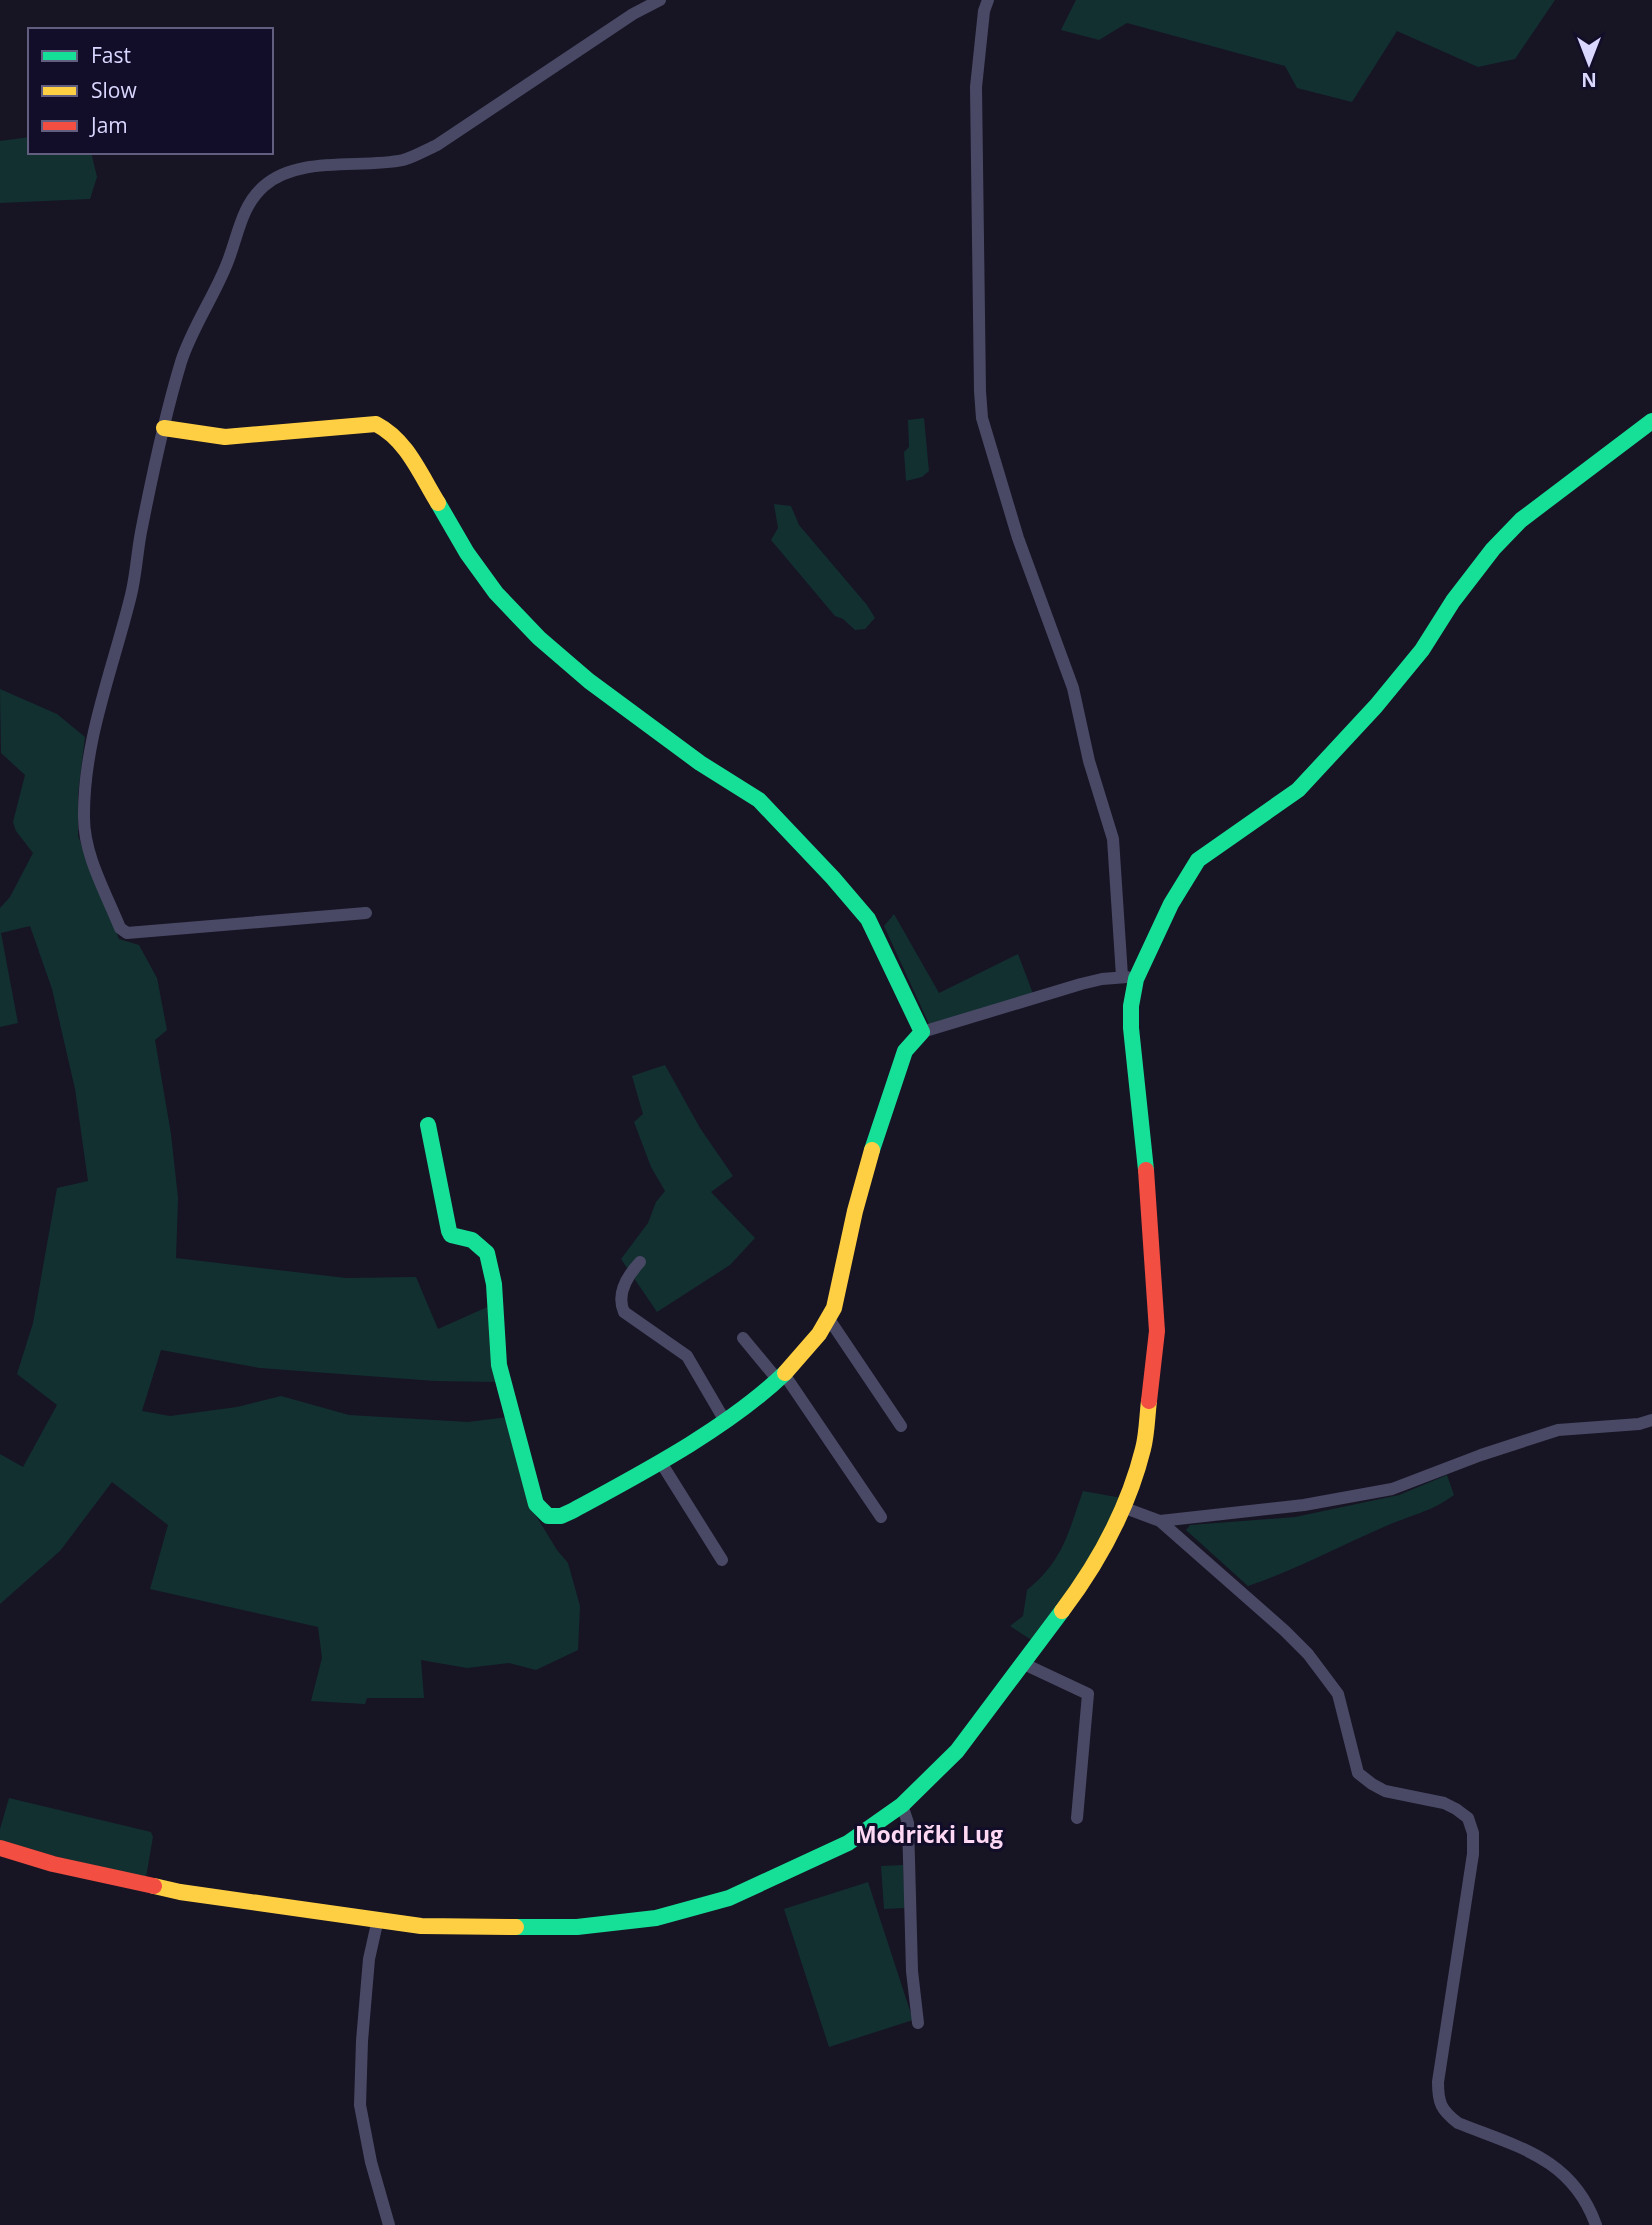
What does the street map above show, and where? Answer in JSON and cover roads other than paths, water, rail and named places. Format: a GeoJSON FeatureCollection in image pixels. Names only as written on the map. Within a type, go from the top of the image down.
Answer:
{"type":"FeatureCollection","features":[{"type":"Feature","properties":{"kind":"street"},"geometry":{"type":"LineString","coordinates":[[366,912],[127,933],[120,928],[86,842],[83,815],[87,766],[101,700],[132,589],[140,534],[182,359],[228,263],[238,226],[248,204],[271,180],[294,171],[340,164],[403,160],[430,149],[591,42],[660,0]]}},
{"type":"Feature","properties":{"kind":"street"},"geometry":{"type":"LineString","coordinates":[[0,1848],[53,1864],[180,1892],[421,1926],[577,1927],[656,1918],[729,1898],[848,1843],[902,1805],[957,1751],[1089,1576],[1125,1508],[1144,1447],[1157,1331],[1144,1137],[1131,1028],[1132,999],[1114,839],[1089,761],[1073,688],[1018,538],[982,418],[975,87],[984,11],[988,0]]}},
{"type":"Feature","properties":{"kind":"street"},"geometry":{"type":"LineString","coordinates":[[1129,977],[1198,860],[1298,790],[1400,677],[1422,650],[1452,601],[1493,549],[1521,520],[1652,421]]}},
{"type":"Feature","properties":{"kind":"street"},"geometry":{"type":"LineString","coordinates":[[164,428],[225,437],[376,424],[390,431],[413,461],[467,553],[496,593],[539,638],[589,681],[677,746],[759,800],[833,878],[869,919],[922,1032]]}},
{"type":"Feature","properties":{"kind":"street"},"geometry":{"type":"LineString","coordinates":[[428,1125],[449,1231],[451,1235],[472,1240],[487,1253],[494,1284],[499,1366],[539,1510],[548,1517],[561,1517],[725,1421],[780,1376],[829,1320],[868,1163],[905,1051],[922,1032],[1081,984],[1129,977]]}},
{"type":"Feature","properties":{"kind":"street"},"geometry":{"type":"LineString","coordinates":[[640,1262],[622,1292],[624,1312],[687,1356],[725,1421]]}},
{"type":"Feature","properties":{"kind":"street"},"geometry":{"type":"LineString","coordinates":[[829,1320],[901,1426]]}},
{"type":"Feature","properties":{"kind":"street"},"geometry":{"type":"LineString","coordinates":[[743,1338],[780,1376],[880,1517]]}},
{"type":"Feature","properties":{"kind":"street"},"geometry":{"type":"LineString","coordinates":[[1160,1521],[1304,1505],[1392,1489],[1481,1455],[1558,1430],[1639,1424],[1652,1420]]}},
{"type":"Feature","properties":{"kind":"street"},"geometry":{"type":"LineString","coordinates":[[660,1461],[722,1560]]}},
{"type":"Feature","properties":{"kind":"street"},"geometry":{"type":"LineString","coordinates":[[1125,1508],[1160,1521],[1285,1631],[1324,1673],[1338,1694],[1358,1773],[1385,1791],[1444,1803],[1468,1818],[1474,1832],[1474,1854],[1438,2082],[1438,2100],[1448,2115],[1458,2123],[1529,2151],[1560,2169],[1580,2191],[1596,2225]]}},
{"type":"Feature","properties":{"kind":"street"},"geometry":{"type":"LineString","coordinates":[[1022,1663],[1088,1694],[1077,1818]]}},
{"type":"Feature","properties":{"kind":"street"},"geometry":{"type":"LineString","coordinates":[[902,1805],[908,1823],[912,1971],[918,2023]]}},
{"type":"Feature","properties":{"kind":"street"},"geometry":{"type":"LineString","coordinates":[[378,1919],[369,1959],[360,2105],[371,2162],[389,2225]]}},
{"type":"Feature","properties":{"kind":"district","name":"Modrički Lug"},"geometry":{"type":"Point","coordinates":[929,1834]}}]}
